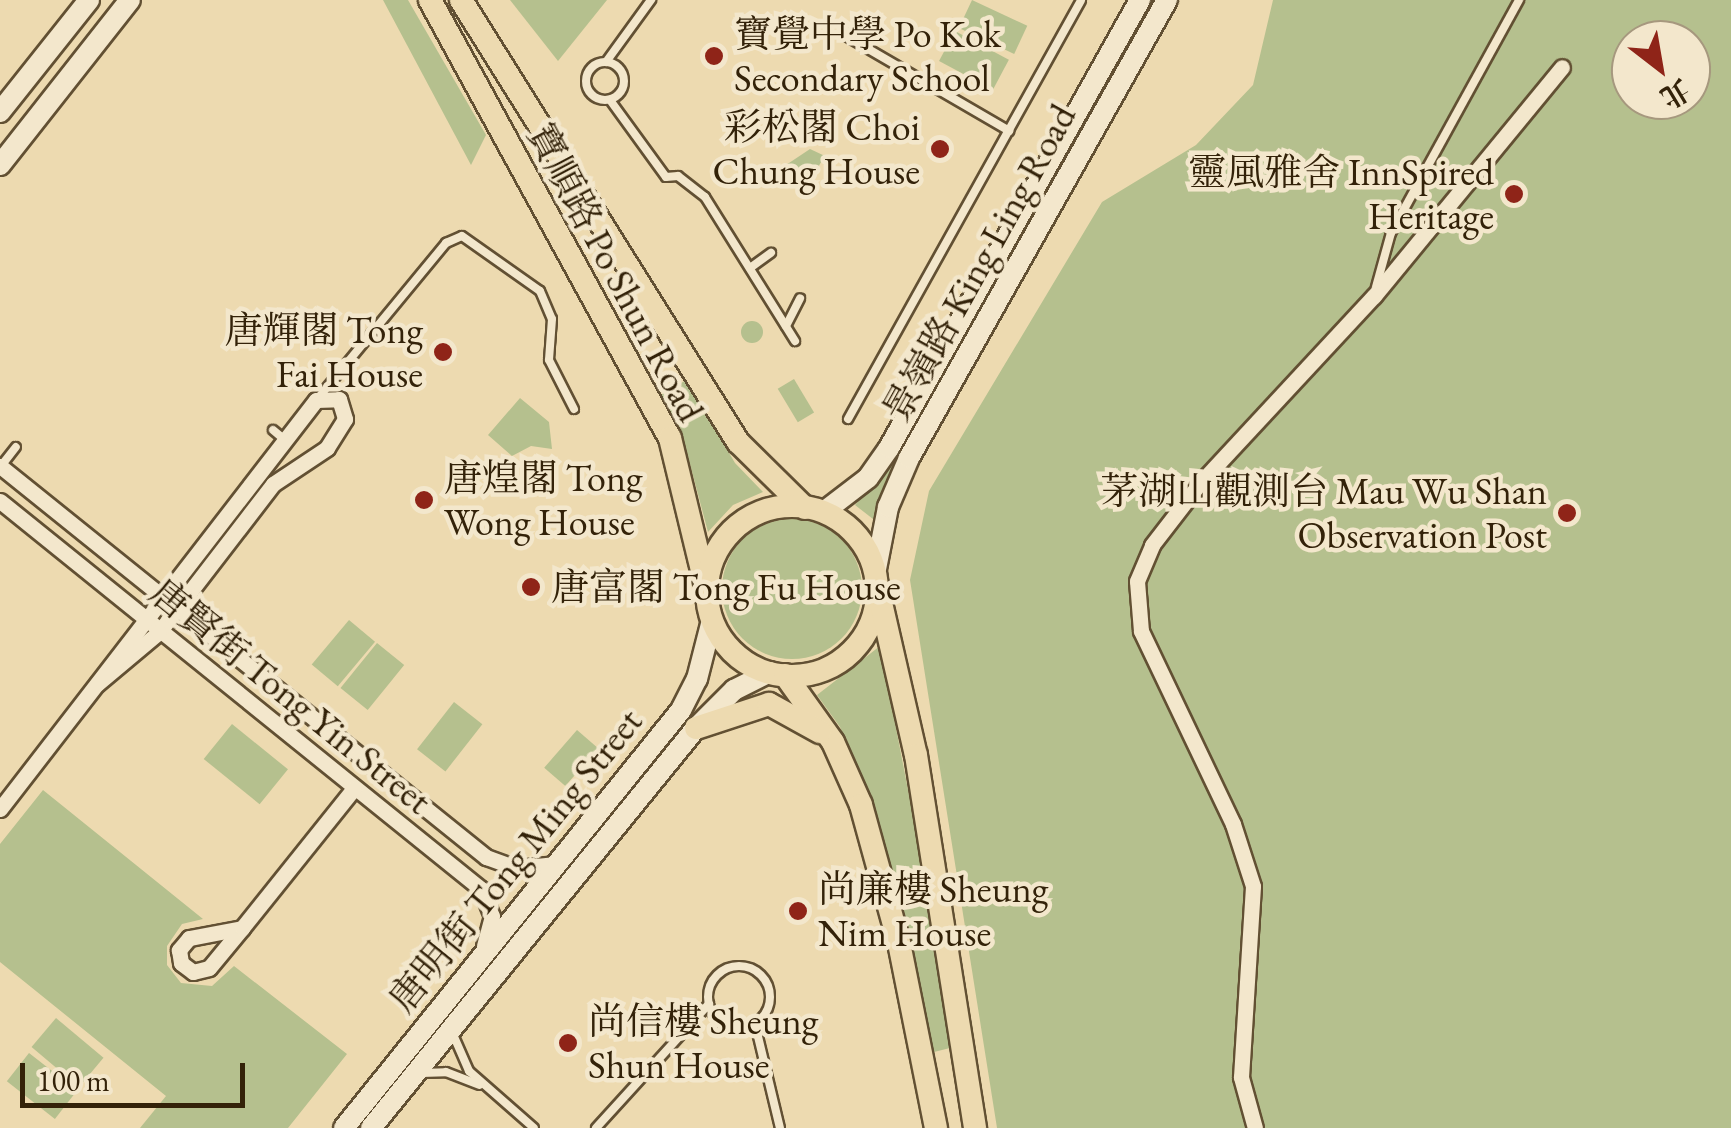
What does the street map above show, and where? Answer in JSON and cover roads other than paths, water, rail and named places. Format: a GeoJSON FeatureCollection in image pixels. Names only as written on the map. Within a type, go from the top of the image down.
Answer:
{"type":"FeatureCollection","features":[{"type":"Feature","properties":{"kind":"main road"},"geometry":{"type":"LineString","coordinates":[[0,112],[90,0]]}},
{"type":"Feature","properties":{"kind":"main road"},"geometry":{"type":"LineString","coordinates":[[0,166],[130,0]]}},
{"type":"Feature","properties":{"kind":"main road","name":"寶順路 Po Shun Road"},"geometry":{"type":"LineString","coordinates":[[430,0],[670,438],[707,591]]}},
{"type":"Feature","properties":{"kind":"main road","name":"寶順路 Po Shun Road"},"geometry":{"type":"LineString","coordinates":[[460,0],[738,442],[815,510]]}},
{"type":"Feature","properties":{"kind":"main road","name":"景嶺路 King Ling Road"},"geometry":{"type":"LineString","coordinates":[[815,510],[868,478],[889,448],[1140,0]]}},
{"type":"Feature","properties":{"kind":"main road","name":"景嶺路 King Ling Road"},"geometry":{"type":"LineString","coordinates":[[876,569],[888,507],[909,458],[1168,0]]}},
{"type":"Feature","properties":{"kind":"main road"},"geometry":{"type":"LineString","coordinates":[[936,1128],[899,942],[860,805],[833,742],[777,674],[734,652],[712,620],[707,591],[719,547],[740,524],[767,510],[815,510],[857,536],[876,569],[878,594],[916,756],[975,1128]]}},
{"type":"Feature","properties":{"kind":"main road"},"geometry":{"type":"LineString","coordinates":[[777,674],[824,668],[850,652],[868,630],[878,594]]}},
{"type":"Feature","properties":{"kind":"main road","name":"唐明街 Tong Ming Street"},"geometry":{"type":"LineString","coordinates":[[344,1128],[681,710],[697,679],[712,620]]}},
{"type":"Feature","properties":{"kind":"main road","name":"唐明街 Tong Ming Street"},"geometry":{"type":"LineString","coordinates":[[371,1128],[696,728],[734,690],[777,674]]}},
{"type":"Feature","properties":{"kind":"main road"},"geometry":{"type":"LineString","coordinates":[[696,728],[768,704],[788,709],[833,742]]}},
{"type":"Feature","properties":{"kind":"street"},"geometry":{"type":"LineString","coordinates":[[1255,1128],[1241,1077],[1253,886],[1233,824],[1141,631],[1137,581],[1152,545],[1200,482],[1374,296],[1565,64]]}},
{"type":"Feature","properties":{"kind":"street"},"geometry":{"type":"LineString","coordinates":[[0,809],[162,598],[279,435],[316,400],[329,396],[342,403],[345,419],[327,448],[273,484],[159,632],[97,684]]}},
{"type":"Feature","properties":{"kind":"street","name":"唐賢街 Tong Yin Street"},"geometry":{"type":"LineString","coordinates":[[1,466],[486,857],[517,868],[556,864]]}},
{"type":"Feature","properties":{"kind":"street","name":"唐賢街 Tong Yin Street"},"geometry":{"type":"LineString","coordinates":[[0,501],[480,889],[492,916],[476,964]]}},
{"type":"Feature","properties":{"kind":"street"},"geometry":{"type":"LineString","coordinates":[[242,928],[354,788]]}},
{"type":"Feature","properties":{"kind":"lane"},"geometry":{"type":"LineString","coordinates":[[651,0],[606,62],[589,71],[586,84],[592,95],[610,100],[666,177],[694,184],[795,341]]}},
{"type":"Feature","properties":{"kind":"lane"},"geometry":{"type":"LineString","coordinates":[[848,418],[1081,0]]}},
{"type":"Feature","properties":{"kind":"lane"},"geometry":{"type":"LineString","coordinates":[[1374,296],[1391,233],[1519,0]]}},
{"type":"Feature","properties":{"kind":"lane"},"geometry":{"type":"LineString","coordinates":[[846,36],[1009,131]]}},
{"type":"Feature","properties":{"kind":"lane"},"geometry":{"type":"LineString","coordinates":[[606,62],[617,66],[624,82],[610,100]]}},
{"type":"Feature","properties":{"kind":"lane"},"geometry":{"type":"LineString","coordinates":[[316,400],[337,383],[446,243],[462,236],[540,291],[552,318],[549,360],[574,409]]}},
{"type":"Feature","properties":{"kind":"lane"},"geometry":{"type":"LineString","coordinates":[[750,268],[771,253]]}},
{"type":"Feature","properties":{"kind":"lane"},"geometry":{"type":"LineString","coordinates":[[786,326],[800,298]]}},
{"type":"Feature","properties":{"kind":"lane"},"geometry":{"type":"LineString","coordinates":[[337,383],[342,403]]}},
{"type":"Feature","properties":{"kind":"lane"},"geometry":{"type":"LineString","coordinates":[[1,466],[16,448]]}},
{"type":"Feature","properties":{"kind":"lane"},"geometry":{"type":"LineString","coordinates":[[596,1128],[708,1004],[715,976],[732,966],[750,967],[765,978],[771,994],[755,1024],[780,1128]]}},
{"type":"Feature","properties":{"kind":"lane"},"geometry":{"type":"LineString","coordinates":[[708,1004],[726,1025],[755,1024]]}},
{"type":"Feature","properties":{"kind":"lane"},"geometry":{"type":"LineString","coordinates":[[452,1028],[459,1058],[484,1087],[534,1128]]}},
{"type":"Feature","properties":{"kind":"lane"},"geometry":{"type":"LineString","coordinates":[[414,1074],[446,1072],[484,1087]]}},
{"type":"Feature","properties":{"kind":"place","name":"寶覺中學 Po Kok Secondary School"},"geometry":{"type":"Point","coordinates":[714,56]}},
{"type":"Feature","properties":{"kind":"place","name":"彩松閣 Choi Chung House"},"geometry":{"type":"Point","coordinates":[940,149]}},
{"type":"Feature","properties":{"kind":"place","name":"靈風雅舍 InnSpired Heritage"},"geometry":{"type":"Point","coordinates":[1514,194]}},
{"type":"Feature","properties":{"kind":"place","name":"唐輝閣 Tong Fai House"},"geometry":{"type":"Point","coordinates":[443,352]}},
{"type":"Feature","properties":{"kind":"place","name":"唐煌閣 Tong Wong House"},"geometry":{"type":"Point","coordinates":[424,500]}},
{"type":"Feature","properties":{"kind":"place","name":"茅湖山觀測台 Mau Wu Shan Observation Post"},"geometry":{"type":"Point","coordinates":[1567,513]}},
{"type":"Feature","properties":{"kind":"place","name":"唐富閣 Tong Fu House"},"geometry":{"type":"Point","coordinates":[531,587]}},
{"type":"Feature","properties":{"kind":"place","name":"尚廉樓 Sheung Nim House"},"geometry":{"type":"Point","coordinates":[798,911]}},
{"type":"Feature","properties":{"kind":"place","name":"尚信樓 Sheung Shun House"},"geometry":{"type":"Point","coordinates":[568,1043]}}]}
